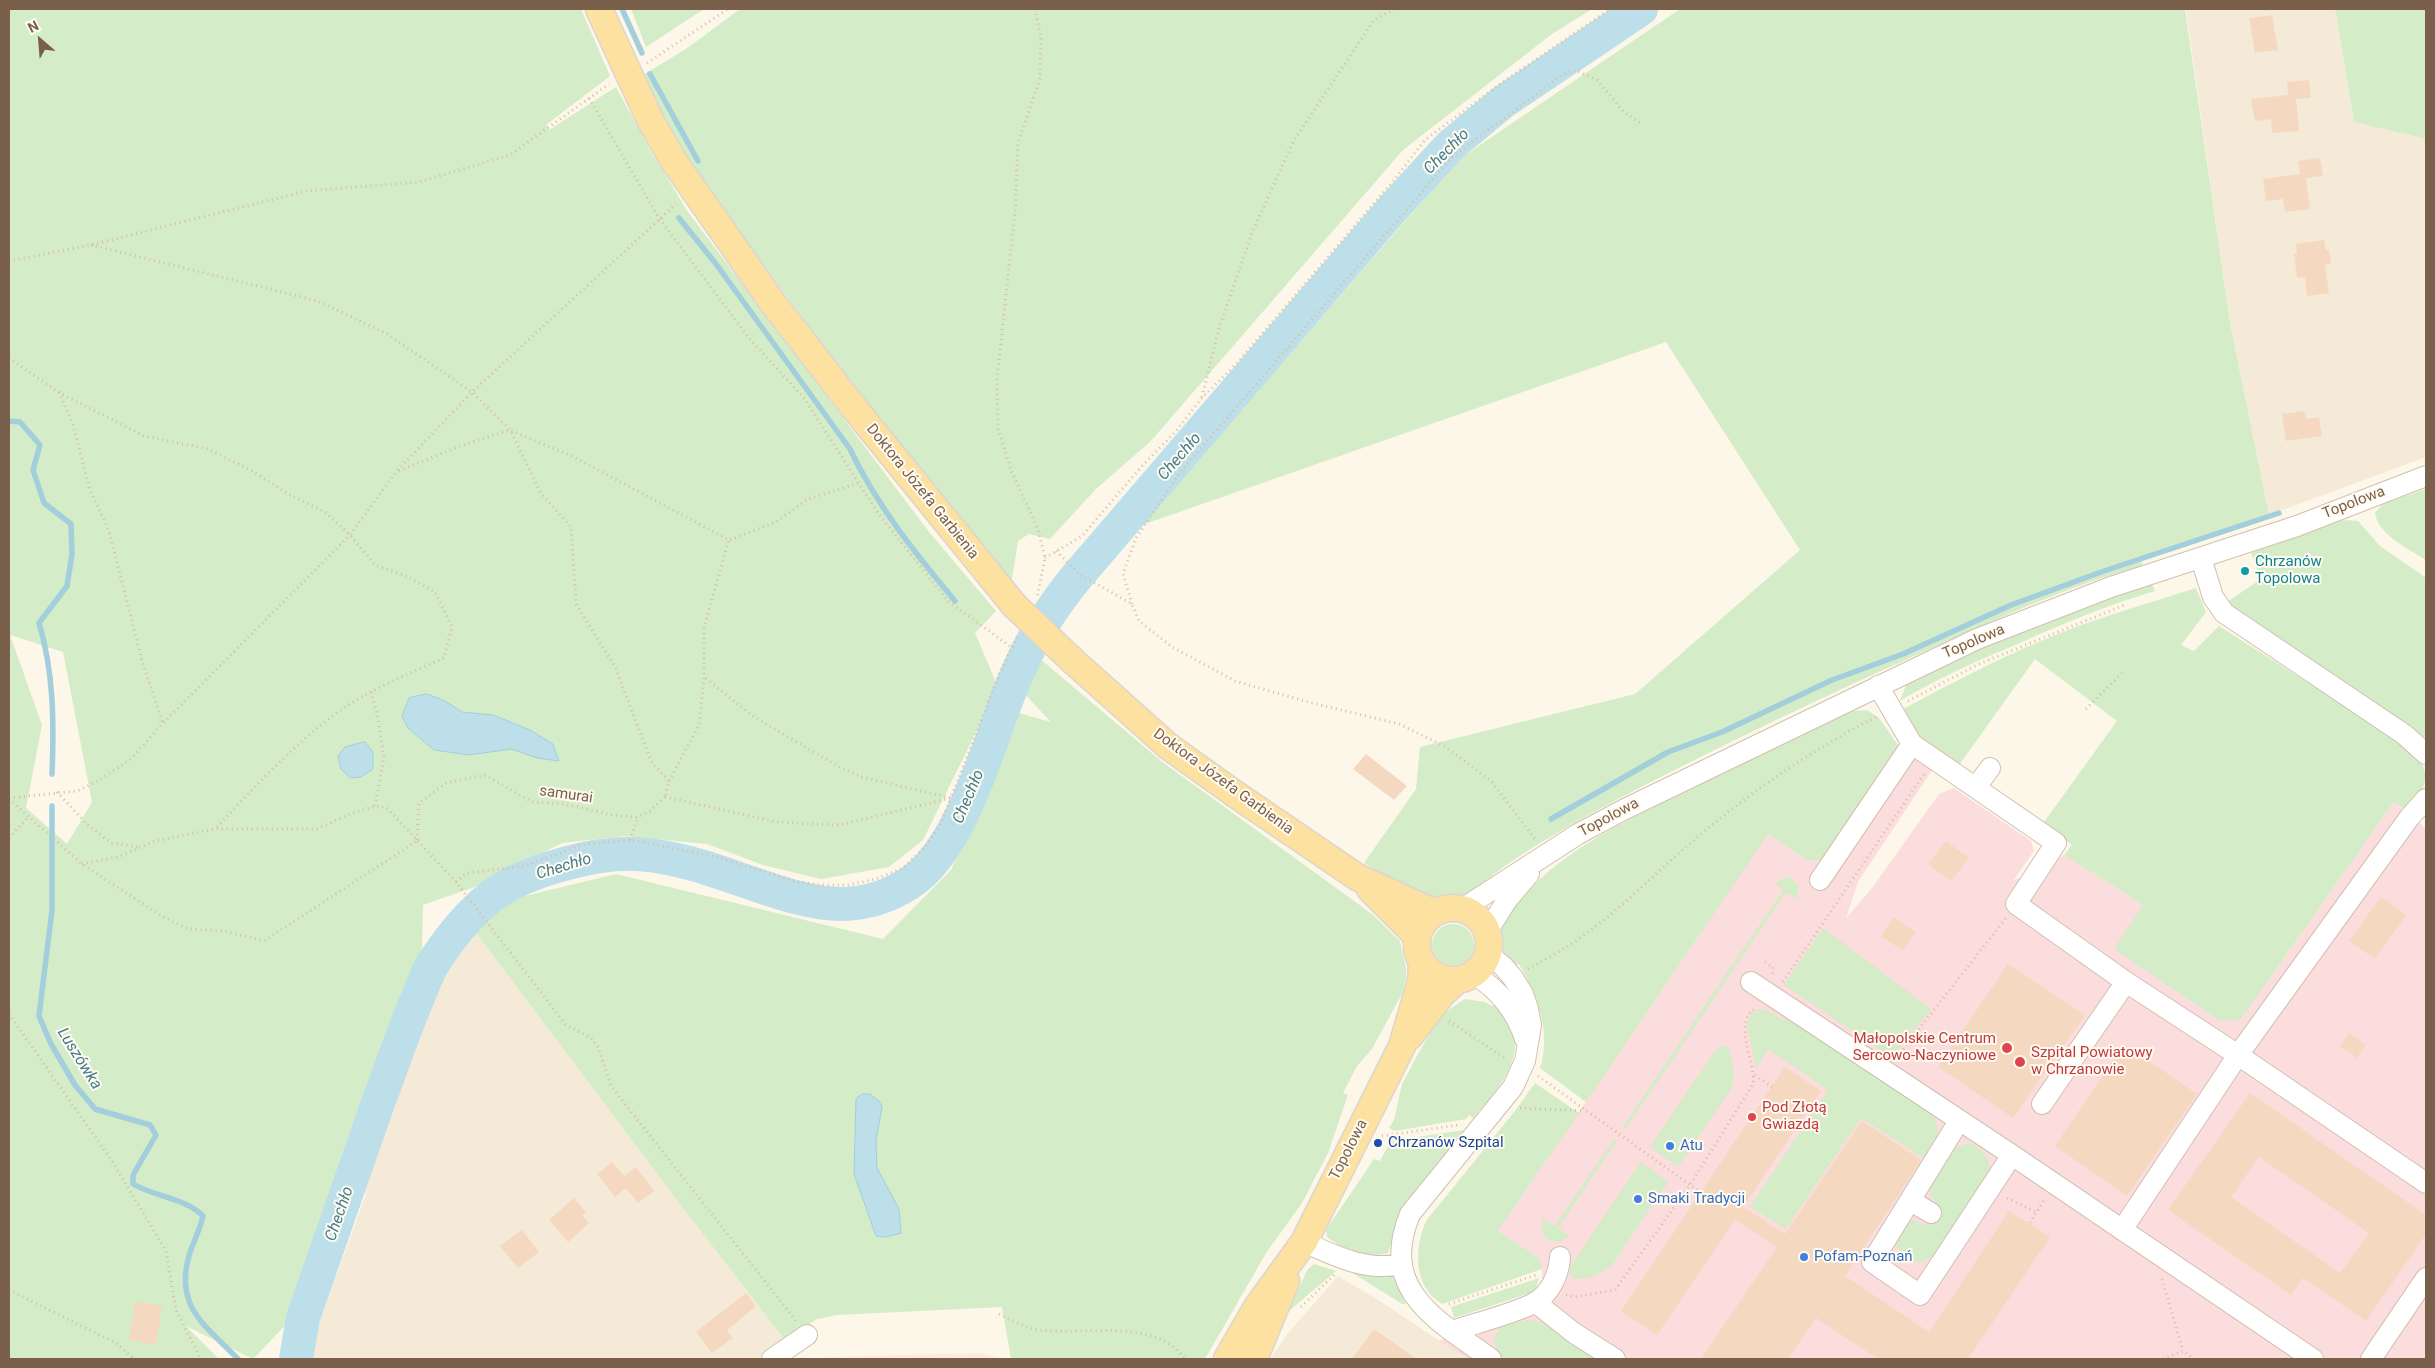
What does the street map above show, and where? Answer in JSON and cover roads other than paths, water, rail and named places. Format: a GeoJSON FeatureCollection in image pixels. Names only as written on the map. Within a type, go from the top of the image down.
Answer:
{"type":"FeatureCollection","features":[{"type":"Feature","properties":{"kind":"main road","name":"Doktora Józefa Garbienia"},"geometry":{"type":"LineString","coordinates":[[600,9],[650,120],[681,170],[773,303],[854,408],[1073,661],[1168,746],[1357,877],[1417,936]]}},
{"type":"Feature","properties":{"kind":"main road","name":"Doktora Józefa Garbienia"},"geometry":{"type":"LineString","coordinates":[[1357,877],[1435,913]]}},
{"type":"Feature","properties":{"kind":"main road"},"geometry":{"type":"LineString","coordinates":[[1453,908],[1462,909],[1477,917],[1476,960],[1442,980],[1430,973],[1422,963],[1418,955],[1417,936],[1427,919],[1435,913],[1453,908]]}},
{"type":"Feature","properties":{"kind":"main road","name":"Topolowa"},"geometry":{"type":"LineString","coordinates":[[1254,1359],[1272,1320],[1300,1247],[1402,1046],[1442,994],[1476,960]]}},
{"type":"Feature","properties":{"kind":"main road","name":"Topolowa"},"geometry":{"type":"LineString","coordinates":[[1402,1046],[1421,980],[1422,963]]}},
{"type":"Feature","properties":{"kind":"main road","name":"Topolowa"},"geometry":{"type":"LineString","coordinates":[[1227,1359],[1256,1307],[1300,1247]]}},
{"type":"Feature","properties":{"kind":"street","name":"Topolowa"},"geometry":{"type":"LineString","coordinates":[[1462,909],[1545,856],[1625,809],[1978,639],[2111,587],[2297,526],[2426,476]]}},
{"type":"Feature","properties":{"kind":"street"},"geometry":{"type":"LineString","coordinates":[[2201,558],[2213,597],[2224,613],[2404,735],[2426,754]]}},
{"type":"Feature","properties":{"kind":"street"},"geometry":{"type":"LineString","coordinates":[[1878,686],[1912,744],[2056,843],[2016,904],[2126,982],[2238,1055],[2426,1183]]}},
{"type":"Feature","properties":{"kind":"street"},"geometry":{"type":"LineString","coordinates":[[1820,880],[1912,744]]}},
{"type":"Feature","properties":{"kind":"street"},"geometry":{"type":"LineString","coordinates":[[1976,787],[1990,768]]}},
{"type":"Feature","properties":{"kind":"street"},"geometry":{"type":"LineString","coordinates":[[2122,1230],[2238,1055],[2409,818],[2426,799]]}},
{"type":"Feature","properties":{"kind":"street","name":"Topolowa"},"geometry":{"type":"LineString","coordinates":[[1476,960],[1507,900],[1545,856]]}},
{"type":"Feature","properties":{"kind":"street"},"geometry":{"type":"LineString","coordinates":[[1476,960],[1510,1006],[1521,1025],[1526,1043],[1522,1069],[1504,1099],[1410,1214],[1402,1236],[1402,1264],[1413,1296],[1432,1318],[1491,1359]]}},
{"type":"Feature","properties":{"kind":"street"},"geometry":{"type":"LineString","coordinates":[[1751,982],[2012,1155],[2313,1359]]}},
{"type":"Feature","properties":{"kind":"street"},"geometry":{"type":"LineString","coordinates":[[2042,1104],[2126,982]]}},
{"type":"Feature","properties":{"kind":"street"},"geometry":{"type":"LineString","coordinates":[[1959,1121],[1872,1262],[1920,1295],[2012,1155]]}},
{"type":"Feature","properties":{"kind":"street"},"geometry":{"type":"LineString","coordinates":[[1911,1201],[1930,1214]]}},
{"type":"Feature","properties":{"kind":"street"},"geometry":{"type":"LineString","coordinates":[[1300,1247],[1357,1264],[1385,1266],[1402,1264]]}},
{"type":"Feature","properties":{"kind":"street"},"geometry":{"type":"LineString","coordinates":[[1452,1331],[1535,1302],[1551,1286],[1559,1271],[1560,1257]]}},
{"type":"Feature","properties":{"kind":"street"},"geometry":{"type":"LineString","coordinates":[[2371,1359],[2426,1278]]}},
{"type":"Feature","properties":{"kind":"street"},"geometry":{"type":"LineString","coordinates":[[1535,1302],[1574,1333],[1615,1359]]}},
{"type":"Feature","properties":{"kind":"street"},"geometry":{"type":"LineString","coordinates":[[772,1359],[807,1335]]}},
{"type":"Feature","properties":{"kind":"water"},"geometry":{"type":"Polygon","coordinates":[[[427,694],[445,701],[462,712],[493,715],[530,730],[553,744],[559,761],[537,758],[512,749],[469,755],[434,750],[408,728],[402,716],[409,698],[427,694]]]}},
{"type":"Feature","properties":{"kind":"water"},"geometry":{"type":"Polygon","coordinates":[[[365,742],[373,752],[373,769],[361,777],[350,778],[341,769],[338,756],[345,747],[365,742]]]}},
{"type":"Feature","properties":{"kind":"water"},"geometry":{"type":"Polygon","coordinates":[[[862,1094],[870,1094],[879,1101],[882,1107],[876,1140],[877,1168],[899,1209],[901,1233],[886,1237],[876,1236],[854,1174],[856,1099],[862,1094]]]}},
{"type":"Feature","properties":{"kind":"waterway"},"geometry":{"type":"LineString","coordinates":[[622,9],[642,53]]}},
{"type":"Feature","properties":{"kind":"waterway","name":"Chechło"},"geometry":{"type":"LineString","coordinates":[[296,1359],[303,1318],[411,1014],[431,967],[451,938],[475,910],[493,895],[524,878],[562,864],[620,854],[650,855],[677,860],[785,894],[827,903],[848,904],[868,901],[890,894],[911,882],[930,865],[946,843],[961,816],[986,757],[1022,662],[1044,622],[1079,574],[1394,207],[1450,146],[1503,102],[1641,9]]}},
{"type":"Feature","properties":{"kind":"waterway"},"geometry":{"type":"LineString","coordinates":[[650,74],[698,161]]}},
{"type":"Feature","properties":{"kind":"waterway"},"geometry":{"type":"LineString","coordinates":[[679,218],[716,264],[850,449],[872,490],[898,528],[955,601]]}},
{"type":"Feature","properties":{"kind":"waterway","name":"Luszówka"},"geometry":{"type":"LineString","coordinates":[[9,421],[20,422],[40,445],[33,470],[44,503],[71,524],[72,554],[67,586],[39,623],[48,661],[52,698],[52,774]]}},
{"type":"Feature","properties":{"kind":"waterway"},"geometry":{"type":"LineString","coordinates":[[1551,819],[1668,752],[1722,732],[1832,680],[1903,654],[2011,605],[2104,571],[2279,513]]}},
{"type":"Feature","properties":{"kind":"waterway","name":"Chechło"},"geometry":{"type":"LineString","coordinates":[[1008,665],[1015,678],[1024,682]]}},
{"type":"Feature","properties":{"kind":"waterway","name":"Luszówka"},"geometry":{"type":"LineString","coordinates":[[52,806],[52,910],[39,1016],[51,1044],[75,1085],[95,1109],[150,1125],[156,1135],[133,1175],[133,1184],[188,1205],[203,1216],[189,1256],[186,1289],[196,1315],[238,1359]]}},
{"type":"Feature","properties":{"kind":"place","name":"Chrzanów Topolowa"},"geometry":{"type":"Point","coordinates":[2245,571]}},
{"type":"Feature","properties":{"kind":"place","name":"Małopolskie Centrum Sercowo-Naczyniowe"},"geometry":{"type":"Point","coordinates":[2007,1048]}},
{"type":"Feature","properties":{"kind":"place","name":"Szpital Powiatowy w Chrzanowie"},"geometry":{"type":"Point","coordinates":[2020,1062]}},
{"type":"Feature","properties":{"kind":"place","name":"Pod Złotą Gwiazdą"},"geometry":{"type":"Point","coordinates":[1752,1117]}},
{"type":"Feature","properties":{"kind":"place","name":"Chrzanów Szpital"},"geometry":{"type":"Point","coordinates":[1378,1143]}},
{"type":"Feature","properties":{"kind":"place","name":"Atu"},"geometry":{"type":"Point","coordinates":[1670,1146]}},
{"type":"Feature","properties":{"kind":"place","name":"Smaki Tradycji"},"geometry":{"type":"Point","coordinates":[1638,1199]}},
{"type":"Feature","properties":{"kind":"place","name":"Pofam-Poznań"},"geometry":{"type":"Point","coordinates":[1804,1257]}}]}
